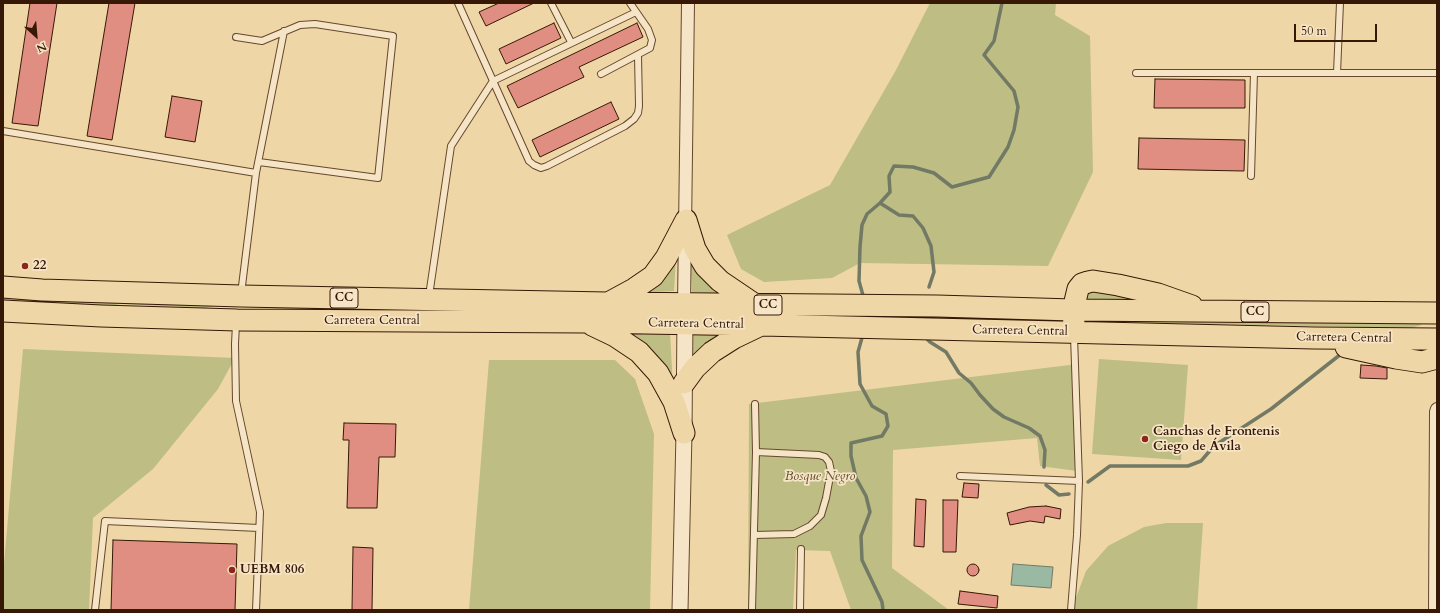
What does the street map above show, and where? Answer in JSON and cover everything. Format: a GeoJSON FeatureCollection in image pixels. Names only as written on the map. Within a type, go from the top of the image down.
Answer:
{"type":"FeatureCollection","features":[{"type":"Feature","properties":{"kind":"highway"},"geometry":{"type":"LineString","coordinates":[[607,303],[634,290],[653,276],[666,258],[686,220]]}},
{"type":"Feature","properties":{"kind":"highway"},"geometry":{"type":"LineString","coordinates":[[686,220],[695,249],[705,266],[720,281],[754,304]]}},
{"type":"Feature","properties":{"kind":"highway"},"geometry":{"type":"LineString","coordinates":[[1074,332],[1073,310],[1078,289],[1082,284],[1093,281],[1158,294],[1208,311]]}},
{"type":"Feature","properties":{"kind":"highway","name":"Carretera Central"},"geometry":{"type":"LineString","coordinates":[[3,287],[42,290],[240,296],[586,322],[685,314],[754,304],[1073,310],[1437,313]]}},
{"type":"Feature","properties":{"kind":"highway"},"geometry":{"type":"LineString","coordinates":[[237,320],[240,296]]}},
{"type":"Feature","properties":{"kind":"highway","name":"Carretera Central"},"geometry":{"type":"LineString","coordinates":[[3,311],[101,316],[237,320],[607,303],[762,325],[1314,338],[1437,339]]}},
{"type":"Feature","properties":{"kind":"highway"},"geometry":{"type":"LineString","coordinates":[[586,322],[615,336],[639,352],[658,373],[674,402],[684,433]]}},
{"type":"Feature","properties":{"kind":"highway"},"geometry":{"type":"LineString","coordinates":[[684,383],[695,368],[712,352],[734,338],[762,325]]}},
{"type":"Feature","properties":{"kind":"highway"},"geometry":{"type":"LineString","coordinates":[[1314,338],[1349,348],[1396,358],[1422,362],[1437,358]]}},
{"type":"Feature","properties":{"kind":"street"},"geometry":{"type":"LineString","coordinates":[[680,610],[684,433],[688,3]]}},
{"type":"Feature","properties":{"kind":"street"},"geometry":{"type":"LineString","coordinates":[[1435,610],[1437,409]]}},
{"type":"Feature","properties":{"kind":"lane"},"geometry":{"type":"LineString","coordinates":[[458,3],[529,161],[541,168],[625,126],[634,119],[638,113],[639,106],[638,55]]}},
{"type":"Feature","properties":{"kind":"lane"},"geometry":{"type":"LineString","coordinates":[[551,3],[571,42]]}},
{"type":"Feature","properties":{"kind":"lane"},"geometry":{"type":"LineString","coordinates":[[601,74],[650,48],[652,40],[648,30],[630,3]]}},
{"type":"Feature","properties":{"kind":"lane"},"geometry":{"type":"LineString","coordinates":[[1337,73],[1340,3]]}},
{"type":"Feature","properties":{"kind":"lane"},"geometry":{"type":"LineString","coordinates":[[429,310],[451,146],[493,81],[571,42],[636,12]]}},
{"type":"Feature","properties":{"kind":"lane"},"geometry":{"type":"LineString","coordinates":[[236,37],[262,41],[300,25],[315,24],[393,36],[378,178],[259,162]]}},
{"type":"Feature","properties":{"kind":"lane"},"geometry":{"type":"LineString","coordinates":[[240,296],[256,173],[284,31]]}},
{"type":"Feature","properties":{"kind":"lane"},"geometry":{"type":"LineString","coordinates":[[1136,73],[1437,73]]}},
{"type":"Feature","properties":{"kind":"lane"},"geometry":{"type":"LineString","coordinates":[[1251,176],[1254,73]]}},
{"type":"Feature","properties":{"kind":"lane"},"geometry":{"type":"LineString","coordinates":[[3,131],[256,173]]}},
{"type":"Feature","properties":{"kind":"lane"},"geometry":{"type":"LineString","coordinates":[[237,320],[235,344],[236,402],[260,512],[256,610]]}},
{"type":"Feature","properties":{"kind":"lane"},"geometry":{"type":"LineString","coordinates":[[1071,610],[1077,535],[1079,481],[1074,332]]}},
{"type":"Feature","properties":{"kind":"lane"},"geometry":{"type":"LineString","coordinates":[[752,610],[756,404]]}},
{"type":"Feature","properties":{"kind":"lane"},"geometry":{"type":"LineString","coordinates":[[754,535],[794,534],[810,526],[821,515],[831,471],[829,462],[824,457],[819,455],[756,452]]}},
{"type":"Feature","properties":{"kind":"lane"},"geometry":{"type":"LineString","coordinates":[[960,476],[1079,481]]}},
{"type":"Feature","properties":{"kind":"lane"},"geometry":{"type":"LineString","coordinates":[[95,610],[105,521],[259,528]]}},
{"type":"Feature","properties":{"kind":"lane"},"geometry":{"type":"LineString","coordinates":[[800,610],[801,549]]}},
{"type":"Feature","properties":{"kind":"green space"},"geometry":{"type":"Polygon","coordinates":[[[930,3],[1056,3],[1055,15],[1090,36],[1093,172],[1048,266],[860,263],[832,278],[764,282],[741,269],[727,235],[830,185],[896,70],[930,3]]]}},
{"type":"Feature","properties":{"kind":"green space"},"geometry":{"type":"Polygon","coordinates":[[[690,248],[729,294],[692,292],[690,248]]]}},
{"type":"Feature","properties":{"kind":"green space"},"geometry":{"type":"Polygon","coordinates":[[[676,255],[674,291],[636,293],[676,255]]]}},
{"type":"Feature","properties":{"kind":"green space"},"geometry":{"type":"Polygon","coordinates":[[[1084,290],[1163,301],[1081,300],[1084,290]]]}},
{"type":"Feature","properties":{"kind":"green space"},"geometry":{"type":"Polygon","coordinates":[[[3,296],[221,305],[205,308],[121,304],[102,307],[3,303],[3,296]]]}},
{"type":"Feature","properties":{"kind":"green space"},"geometry":{"type":"Polygon","coordinates":[[[881,312],[1051,319],[880,318],[881,312]]]}},
{"type":"Feature","properties":{"kind":"green space"},"geometry":{"type":"Polygon","coordinates":[[[1093,319],[1417,322],[1422,325],[1411,328],[1099,322],[1093,319]]]}},
{"type":"Feature","properties":{"kind":"green space"},"geometry":{"type":"Polygon","coordinates":[[[733,330],[690,364],[691,331],[733,330]]]}},
{"type":"Feature","properties":{"kind":"green space"},"geometry":{"type":"Polygon","coordinates":[[[670,332],[673,388],[622,334],[670,332]]]}},
{"type":"Feature","properties":{"kind":"green space"},"geometry":{"type":"Polygon","coordinates":[[[23,349],[235,358],[218,389],[153,469],[93,518],[89,610],[3,610],[3,575],[23,349]]]}},
{"type":"Feature","properties":{"kind":"green space"},"geometry":{"type":"Polygon","coordinates":[[[1099,359],[1188,365],[1181,460],[1092,454],[1099,359]]]}},
{"type":"Feature","properties":{"kind":"green space"},"geometry":{"type":"Polygon","coordinates":[[[489,360],[615,360],[635,379],[654,434],[650,610],[469,610],[489,360]]]}},
{"type":"Feature","properties":{"kind":"green space","name":"Bosque Negro"},"geometry":{"type":"Polygon","coordinates":[[[1078,364],[1077,471],[1040,466],[1037,438],[893,450],[892,568],[949,610],[851,610],[830,551],[796,550],[793,610],[748,610],[749,404],[1078,364]]]}},
{"type":"Feature","properties":{"kind":"green space"},"geometry":{"type":"Polygon","coordinates":[[[1166,523],[1203,523],[1197,610],[1073,610],[1074,603],[1086,571],[1108,546],[1144,527],[1166,523]]]}},
{"type":"Feature","properties":{"kind":"shaded area"},"geometry":{"type":"Polygon","coordinates":[[[1013,564],[1053,567],[1051,588],[1011,585],[1013,564]]]}},
{"type":"Feature","properties":{"kind":"building"},"geometry":{"type":"Polygon","coordinates":[[[30,3],[57,3],[38,126],[12,123],[30,3]]]}},
{"type":"Feature","properties":{"kind":"building"},"geometry":{"type":"Polygon","coordinates":[[[109,3],[135,3],[112,140],[87,136],[109,3]]]}},
{"type":"Feature","properties":{"kind":"building"},"geometry":{"type":"Polygon","coordinates":[[[499,3],[534,3],[486,26],[479,12],[499,3]]]}},
{"type":"Feature","properties":{"kind":"building"},"geometry":{"type":"Polygon","coordinates":[[[554,23],[561,38],[506,64],[499,49],[554,23]]]}},
{"type":"Feature","properties":{"kind":"building"},"geometry":{"type":"Polygon","coordinates":[[[637,23],[643,37],[579,67],[584,77],[518,108],[507,86],[637,23]]]}},
{"type":"Feature","properties":{"kind":"building"},"geometry":{"type":"Polygon","coordinates":[[[1155,79],[1245,80],[1245,108],[1154,108],[1155,79]]]}},
{"type":"Feature","properties":{"kind":"building"},"geometry":{"type":"Polygon","coordinates":[[[172,96],[202,101],[195,142],[165,137],[172,96]]]}},
{"type":"Feature","properties":{"kind":"building"},"geometry":{"type":"Polygon","coordinates":[[[611,102],[619,119],[540,157],[532,140],[611,102]]]}},
{"type":"Feature","properties":{"kind":"building"},"geometry":{"type":"Polygon","coordinates":[[[1139,138],[1245,140],[1244,171],[1138,169],[1139,138]]]}},
{"type":"Feature","properties":{"kind":"building"},"geometry":{"type":"Polygon","coordinates":[[[1361,365],[1387,368],[1387,379],[1360,378],[1361,365]]]}},
{"type":"Feature","properties":{"kind":"building"},"geometry":{"type":"Polygon","coordinates":[[[344,423],[396,424],[395,457],[379,457],[377,508],[347,508],[349,440],[343,440],[344,423]]]}},
{"type":"Feature","properties":{"kind":"building"},"geometry":{"type":"Polygon","coordinates":[[[964,483],[979,484],[978,498],[962,497],[964,483]]]}},
{"type":"Feature","properties":{"kind":"building"},"geometry":{"type":"Polygon","coordinates":[[[916,499],[926,500],[924,547],[914,546],[916,499]]]}},
{"type":"Feature","properties":{"kind":"building"},"geometry":{"type":"Polygon","coordinates":[[[943,500],[958,500],[956,552],[943,552],[943,500]]]}},
{"type":"Feature","properties":{"kind":"building"},"geometry":{"type":"Polygon","coordinates":[[[1046,506],[1061,509],[1060,519],[1045,516],[1044,523],[1030,521],[1010,525],[1007,513],[1029,507],[1046,506]]]}},
{"type":"Feature","properties":{"kind":"building"},"geometry":{"type":"Polygon","coordinates":[[[113,540],[237,544],[235,610],[111,610],[113,540]]]}},
{"type":"Feature","properties":{"kind":"building"},"geometry":{"type":"Polygon","coordinates":[[[353,547],[373,548],[372,610],[352,610],[353,547]]]}},
{"type":"Feature","properties":{"kind":"building"},"geometry":{"type":"Polygon","coordinates":[[[973,564],[977,566],[979,570],[977,574],[973,576],[969,574],[967,570],[969,566],[973,564]]]}},
{"type":"Feature","properties":{"kind":"building"},"geometry":{"type":"Polygon","coordinates":[[[960,591],[998,596],[997,608],[958,604],[960,591]]]}},
{"type":"Feature","properties":{"kind":"waterway"},"geometry":{"type":"LineString","coordinates":[[864,299],[859,281],[862,225],[867,214],[890,192],[889,176],[894,166],[913,167],[934,173],[952,187],[989,177],[1008,147],[1014,130],[1018,107],[1014,91],[984,55],[994,41],[1002,3]]}},
{"type":"Feature","properties":{"kind":"waterway"},"geometry":{"type":"LineString","coordinates":[[880,203],[899,215],[913,216],[923,228],[931,246],[934,272],[929,287]]}},
{"type":"Feature","properties":{"kind":"waterway"},"geometry":{"type":"LineString","coordinates":[[863,334],[858,352],[860,384],[872,406],[886,414],[888,426],[882,436],[851,443],[851,456],[856,478],[866,496],[870,512],[861,536],[862,560],[882,602],[883,610]]}},
{"type":"Feature","properties":{"kind":"waterway"},"geometry":{"type":"LineString","coordinates":[[925,337],[946,352],[959,373],[971,383],[993,409],[1004,417],[1029,428],[1040,436],[1045,450],[1044,467]]}},
{"type":"Feature","properties":{"kind":"waterway"},"geometry":{"type":"LineString","coordinates":[[1088,482],[1110,466],[1188,466],[1201,461],[1214,446],[1271,409],[1341,354]]}},
{"type":"Feature","properties":{"kind":"waterway"},"geometry":{"type":"LineString","coordinates":[[1046,485],[1059,495],[1069,494]]}},
{"type":"Feature","properties":{"kind":"place","name":"22"},"geometry":{"type":"Point","coordinates":[25,266]}},
{"type":"Feature","properties":{"kind":"place","name":"Canchas de Frontenis Ciego de Ávila"},"geometry":{"type":"Point","coordinates":[1145,439]}},
{"type":"Feature","properties":{"kind":"place","name":"UEBM 806"},"geometry":{"type":"Point","coordinates":[232,570]}}]}
